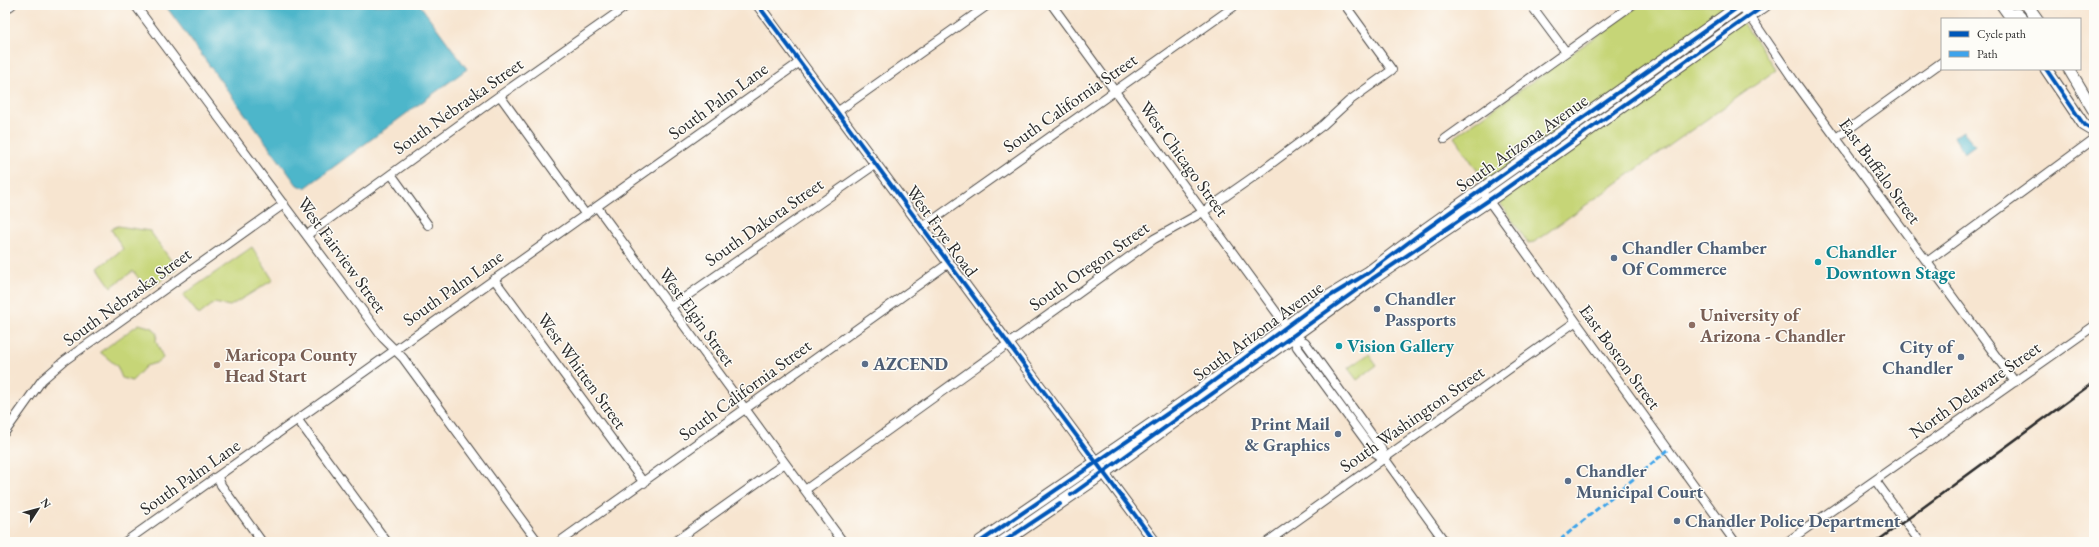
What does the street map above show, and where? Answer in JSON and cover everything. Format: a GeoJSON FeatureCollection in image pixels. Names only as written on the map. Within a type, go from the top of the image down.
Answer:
{"type":"FeatureCollection","features":[{"type":"Feature","properties":{"kind":"main road","name":"South Arizona Avenue"},"geometry":{"type":"LineString","coordinates":[[1290,331],[1330,295],[1368,273],[1481,189],[1741,5]]}},
{"type":"Feature","properties":{"kind":"main road","name":"South Arizona Avenue"},"geometry":{"type":"LineString","coordinates":[[1004,542],[1042,515],[1065,492],[1151,432],[1290,331],[1489,200],[1765,5]]}},
{"type":"Feature","properties":{"kind":"main road"},"geometry":{"type":"LineString","coordinates":[[2002,5],[2008,18],[2017,14],[2021,18]]}},
{"type":"Feature","properties":{"kind":"main road"},"geometry":{"type":"LineString","coordinates":[[2027,5],[2036,18]]}},
{"type":"Feature","properties":{"kind":"main road"},"geometry":{"type":"LineString","coordinates":[[2047,70],[2084,125],[2094,131]]}},
{"type":"Feature","properties":{"kind":"main road"},"geometry":{"type":"LineString","coordinates":[[2070,70],[2094,111]]}},
{"type":"Feature","properties":{"kind":"main road","name":"South Arizona Avenue"},"geometry":{"type":"LineString","coordinates":[[980,542],[1035,505],[1065,492]]}},
{"type":"Feature","properties":{"kind":"main road"},"geometry":{"type":"LineString","coordinates":[[1035,505],[1042,515]]}},
{"type":"Feature","properties":{"kind":"street"},"geometry":{"type":"LineString","coordinates":[[5,10],[12,5]]}},
{"type":"Feature","properties":{"kind":"street","name":"West Fairview Street"},"geometry":{"type":"LineString","coordinates":[[135,5],[383,338],[403,358],[538,542]]}},
{"type":"Feature","properties":{"kind":"street","name":"South Nebraska Street"},"geometry":{"type":"LineString","coordinates":[[307,235],[628,5]]}},
{"type":"Feature","properties":{"kind":"street","name":"West Frye Road"},"geometry":{"type":"LineString","coordinates":[[758,5],[1155,542]]}},
{"type":"Feature","properties":{"kind":"street"},"geometry":{"type":"LineString","coordinates":[[837,112],[988,5]]}},
{"type":"Feature","properties":{"kind":"street","name":"West Chicago Street"},"geometry":{"type":"LineString","coordinates":[[1052,5],[1290,331],[1297,347],[1374,452],[1385,459],[1445,542]]}},
{"type":"Feature","properties":{"kind":"street","name":"South California Street"},"geometry":{"type":"LineString","coordinates":[[923,227],[1236,5]]}},
{"type":"Feature","properties":{"kind":"street","name":"South Oregon Street"},"geometry":{"type":"LineString","coordinates":[[805,490],[1154,239],[1203,212],[1311,134],[1349,101],[1392,70],[1345,5]]}},
{"type":"Feature","properties":{"kind":"street"},"geometry":{"type":"LineString","coordinates":[[1531,5],[1566,52]]}},
{"type":"Feature","properties":{"kind":"street"},"geometry":{"type":"LineString","coordinates":[[1445,139],[1632,5]]}},
{"type":"Feature","properties":{"kind":"street","name":"East Buffalo Street"},"geometry":{"type":"LineString","coordinates":[[1741,5],[1836,138],[2015,382]]}},
{"type":"Feature","properties":{"kind":"street","name":"South Palm Lane"},"geometry":{"type":"LineString","coordinates":[[130,541],[394,350],[800,62]]}},
{"type":"Feature","properties":{"kind":"street"},"geometry":{"type":"LineString","coordinates":[[1836,138],[1941,63]]}},
{"type":"Feature","properties":{"kind":"street"},"geometry":{"type":"LineString","coordinates":[[500,96],[586,215]]}},
{"type":"Feature","properties":{"kind":"street"},"geometry":{"type":"LineString","coordinates":[[1927,262],[2094,139]]}},
{"type":"Feature","properties":{"kind":"street","name":"South Dakota Street"},"geometry":{"type":"LineString","coordinates":[[671,308],[876,164]]}},
{"type":"Feature","properties":{"kind":"street"},"geometry":{"type":"LineString","coordinates":[[391,174],[428,226]]}},
{"type":"Feature","properties":{"kind":"street","name":"East Boston Street"},"geometry":{"type":"LineString","coordinates":[[1481,189],[1735,542]]}},
{"type":"Feature","properties":{"kind":"street","name":"South Nebraska Street"},"geometry":{"type":"LineString","coordinates":[[5,432],[42,380],[64,361],[284,204]]}},
{"type":"Feature","properties":{"kind":"street","name":"West Elgin Street"},"geometry":{"type":"LineString","coordinates":[[597,207],[843,542]]}},
{"type":"Feature","properties":{"kind":"street","name":"South California Street"},"geometry":{"type":"LineString","coordinates":[[559,542],[644,483],[949,263]]}},
{"type":"Feature","properties":{"kind":"street","name":"West Whitten Street"},"geometry":{"type":"LineString","coordinates":[[494,279],[644,483]]}},
{"type":"Feature","properties":{"kind":"street","name":"South Washington Street"},"geometry":{"type":"LineString","coordinates":[[1267,542],[1576,322]]}},
{"type":"Feature","properties":{"kind":"street","name":"North Delaware Street"},"geometry":{"type":"LineString","coordinates":[[1787,542],[2094,326]]}},
{"type":"Feature","properties":{"kind":"street"},"geometry":{"type":"LineString","coordinates":[[298,420],[386,542]]}},
{"type":"Feature","properties":{"kind":"street"},"geometry":{"type":"LineString","coordinates":[[674,542],[785,463]]}},
{"type":"Feature","properties":{"kind":"street"},"geometry":{"type":"LineString","coordinates":[[218,477],[221,485],[262,542]]}},
{"type":"Feature","properties":{"kind":"street"},"geometry":{"type":"LineString","coordinates":[[1875,480],[1920,542]]}},
{"type":"Feature","properties":{"kind":"green space"},"geometry":{"type":"Polygon","coordinates":[[[1640,5],[1731,5],[1776,70],[1534,242],[1528,243],[1454,137],[1640,5]]]}},
{"type":"Feature","properties":{"kind":"green space"},"geometry":{"type":"Polygon","coordinates":[[[118,226],[150,231],[177,269],[148,290],[133,271],[111,287],[98,268],[123,249],[111,229],[118,226]]]}},
{"type":"Feature","properties":{"kind":"green space"},"geometry":{"type":"Polygon","coordinates":[[[252,247],[273,280],[230,306],[214,303],[199,315],[183,295],[252,247]]]}},
{"type":"Feature","properties":{"kind":"green space"},"geometry":{"type":"Polygon","coordinates":[[[139,324],[153,328],[157,334],[156,341],[163,358],[159,362],[146,366],[132,381],[122,378],[117,366],[100,352],[139,324]]]}},
{"type":"Feature","properties":{"kind":"green space"},"geometry":{"type":"Polygon","coordinates":[[[1369,354],[1377,365],[1357,380],[1348,368],[1369,354]]]}},
{"type":"Feature","properties":{"kind":"water"},"geometry":{"type":"Polygon","coordinates":[[[165,5],[420,5],[467,69],[305,188],[297,185],[165,5]]]}},
{"type":"Feature","properties":{"kind":"water"},"geometry":{"type":"Polygon","coordinates":[[[1963,131],[1975,145],[1964,153],[1954,137],[1963,131]]]}},
{"type":"Feature","properties":{"kind":"railway"},"geometry":{"type":"LineString","coordinates":[[1876,542],[2094,382]]}},
{"type":"Feature","properties":{"kind":"marked path"},"geometry":{"type":"LineString","coordinates":[[1560,540],[1668,450]]}},
{"type":"Feature","properties":{"kind":"cycle path"},"geometry":{"type":"LineString","coordinates":[[758,5],[1155,542]]}},
{"type":"Feature","properties":{"kind":"cycle path"},"geometry":{"type":"LineString","coordinates":[[980,542],[1196,394],[1317,304],[1368,273],[1425,230],[1741,5]]}},
{"type":"Feature","properties":{"kind":"cycle path"},"geometry":{"type":"LineString","coordinates":[[1071,495],[1372,279],[1498,194],[1765,5]]}},
{"type":"Feature","properties":{"kind":"cycle path"},"geometry":{"type":"LineString","coordinates":[[2047,70],[2084,125],[2094,131]]}},
{"type":"Feature","properties":{"kind":"cycle path"},"geometry":{"type":"LineString","coordinates":[[1003,542],[1060,504]]}},
{"type":"Feature","properties":{"kind":"place","name":"Chandler Chamber Of Commerce"},"geometry":{"type":"Point","coordinates":[1614,258]}},
{"type":"Feature","properties":{"kind":"place","name":"Chandler Downtown Stage"},"geometry":{"type":"Point","coordinates":[1818,262]}},
{"type":"Feature","properties":{"kind":"place","name":"Chandler Passports"},"geometry":{"type":"Point","coordinates":[1377,309]}},
{"type":"Feature","properties":{"kind":"place","name":"University of Arizona - Chandler"},"geometry":{"type":"Point","coordinates":[1692,325]}},
{"type":"Feature","properties":{"kind":"place","name":"Vision Gallery"},"geometry":{"type":"Point","coordinates":[1339,346]}},
{"type":"Feature","properties":{"kind":"place","name":"City of Chandler"},"geometry":{"type":"Point","coordinates":[1961,357]}},
{"type":"Feature","properties":{"kind":"place","name":"AZCEND"},"geometry":{"type":"Point","coordinates":[865,364]}},
{"type":"Feature","properties":{"kind":"place","name":"Maricopa County Head Start"},"geometry":{"type":"Point","coordinates":[217,365]}},
{"type":"Feature","properties":{"kind":"place","name":"Print Mail & Graphics"},"geometry":{"type":"Point","coordinates":[1338,434]}},
{"type":"Feature","properties":{"kind":"place","name":"Chandler Municipal Court"},"geometry":{"type":"Point","coordinates":[1568,481]}},
{"type":"Feature","properties":{"kind":"place","name":"Chandler Police Department"},"geometry":{"type":"Point","coordinates":[1677,521]}}]}
